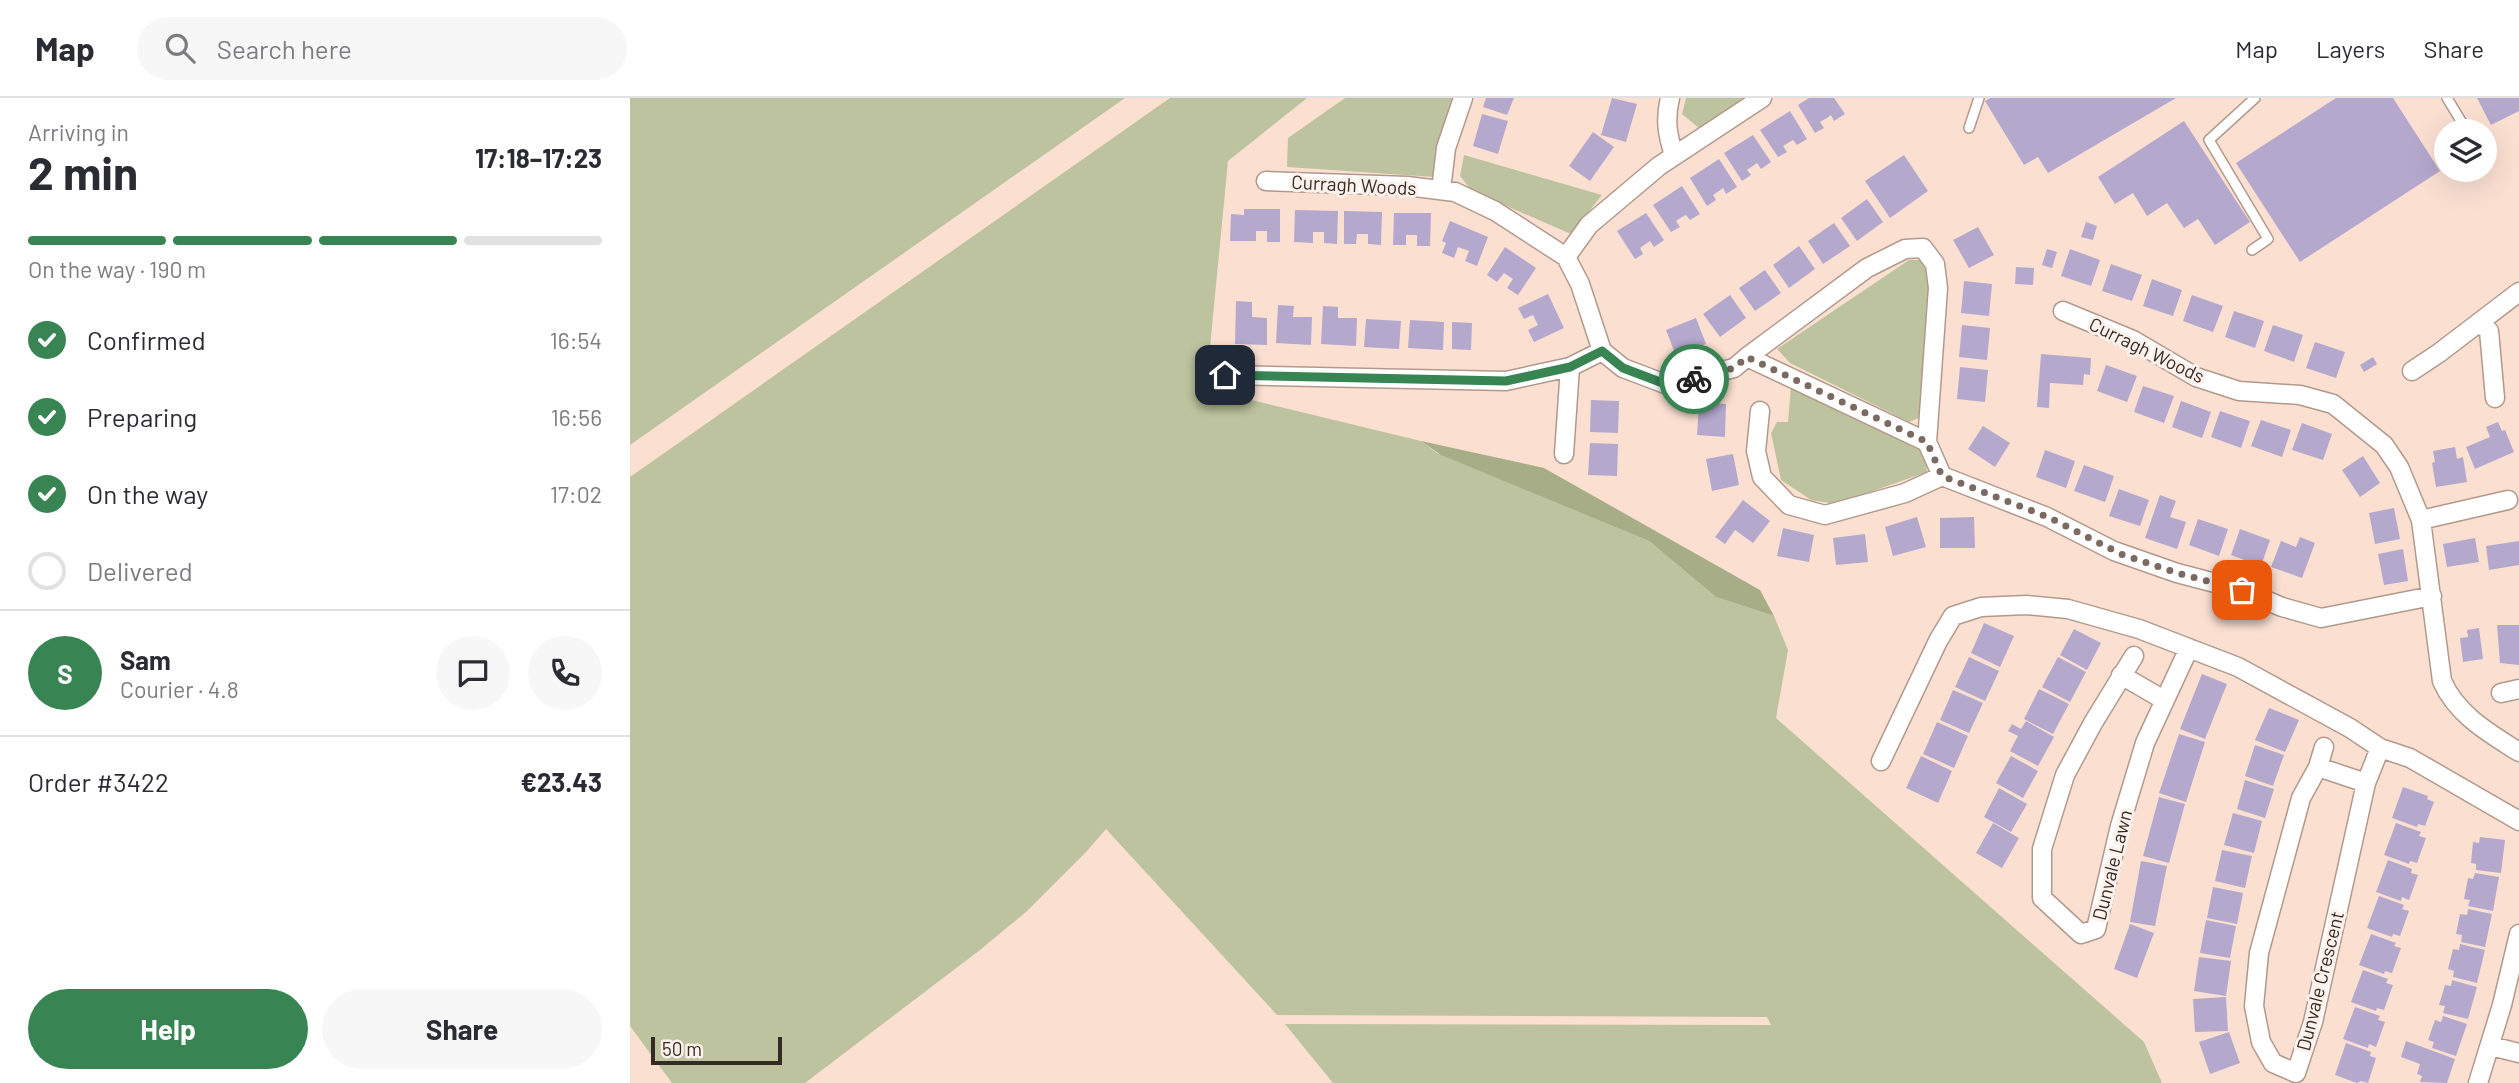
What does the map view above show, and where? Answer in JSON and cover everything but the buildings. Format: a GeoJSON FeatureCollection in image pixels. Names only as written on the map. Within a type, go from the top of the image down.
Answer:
{"type":"FeatureCollection","features":[{"type":"Feature","properties":{"kind":"street","name":"Curragh Woods"},"geometry":{"type":"LineString","coordinates":[[1441,190],[1446,148],[1463,98]]}},
{"type":"Feature","properties":{"kind":"street"},"geometry":{"type":"LineString","coordinates":[[1670,98],[1666,114],[1667,134],[1674,155]]}},
{"type":"Feature","properties":{"kind":"street"},"geometry":{"type":"LineString","coordinates":[[1762,98],[1674,155],[1589,225],[1566,257],[1580,284],[1602,351],[1623,368],[1668,385],[1734,368],[1867,268],[1905,249],[1923,248],[1935,264],[1938,288],[1927,442],[1942,476],[2048,517],[2121,554],[2177,573],[2242,590],[2282,607],[2321,618],[2432,596]]}},
{"type":"Feature","properties":{"kind":"street","name":"Curragh Woods"},"geometry":{"type":"LineString","coordinates":[[1266,181],[1406,186],[1455,192],[1495,211],[1566,257]]}},
{"type":"Feature","properties":{"kind":"street"},"geometry":{"type":"LineString","coordinates":[[2412,371],[2519,292]]}},
{"type":"Feature","properties":{"kind":"street","name":"Curragh Woods"},"geometry":{"type":"LineString","coordinates":[[2063,311],[2133,340],[2196,377],[2239,391],[2300,395],[2333,404],[2384,445],[2399,467],[2421,520],[2440,670],[2447,692],[2475,724],[2519,752]]}},
{"type":"Feature","properties":{"kind":"street"},"geometry":{"type":"LineString","coordinates":[[2480,323],[2489,331],[2495,398]]}},
{"type":"Feature","properties":{"kind":"street"},"geometry":{"type":"LineString","coordinates":[[1225,375],[1506,381],[1570,367],[1602,351]]}},
{"type":"Feature","properties":{"kind":"street"},"geometry":{"type":"LineString","coordinates":[[1747,357],[1927,442]]}},
{"type":"Feature","properties":{"kind":"street"},"geometry":{"type":"LineString","coordinates":[[1564,454],[1570,367]]}},
{"type":"Feature","properties":{"kind":"street"},"geometry":{"type":"LineString","coordinates":[[1760,411],[1756,452],[1762,477],[1789,505],[1825,515],[1909,492],[1942,476]]}},
{"type":"Feature","properties":{"kind":"street"},"geometry":{"type":"LineString","coordinates":[[2421,520],[2508,500]]}},
{"type":"Feature","properties":{"kind":"street"},"geometry":{"type":"LineString","coordinates":[[1881,761],[1938,641],[1953,616],[1981,607],[2026,605],[2068,609],[2104,618],[2238,667],[2350,728],[2380,748],[2410,758],[2519,821]]}},
{"type":"Feature","properties":{"kind":"street","name":"Dunvale Lawn"},"geometry":{"type":"LineString","coordinates":[[2134,656],[2066,775],[2042,849],[2042,898],[2081,934],[2096,929],[2124,814],[2145,743],[2189,648]]}},
{"type":"Feature","properties":{"kind":"street"},"geometry":{"type":"LineString","coordinates":[[2121,675],[2164,699]]}},
{"type":"Feature","properties":{"kind":"street"},"geometry":{"type":"LineString","coordinates":[[2501,693],[2519,689]]}},
{"type":"Feature","properties":{"kind":"street","name":"Dunvale Crescent"},"geometry":{"type":"LineString","coordinates":[[2324,747],[2318,767],[2301,798],[2259,953],[2254,1006],[2261,1042],[2273,1063],[2294,1078],[2313,1022],[2366,783],[2380,748]]}},
{"type":"Feature","properties":{"kind":"street"},"geometry":{"type":"LineString","coordinates":[[2318,767],[2366,783]]}},
{"type":"Feature","properties":{"kind":"street"},"geometry":{"type":"LineString","coordinates":[[2478,1083],[2491,1046],[2519,934]]}},
{"type":"Feature","properties":{"kind":"street"},"geometry":{"type":"LineString","coordinates":[[2491,1046],[2519,1053]]}},
{"type":"Feature","properties":{"kind":"lane"},"geometry":{"type":"LineString","coordinates":[[1969,128],[1979,98]]}},
{"type":"Feature","properties":{"kind":"lane"},"geometry":{"type":"LineString","coordinates":[[2252,250],[2268,239],[2209,140],[2255,98]]}},
{"type":"Feature","properties":{"kind":"lane"},"geometry":{"type":"LineString","coordinates":[[2448,98],[2460,119]]}},
{"type":"Feature","properties":{"kind":"green space"},"geometry":{"type":"Polygon","coordinates":[[[630,98],[1125,98],[630,445],[630,98]]]}},
{"type":"Feature","properties":{"kind":"green space"},"geometry":{"type":"Polygon","coordinates":[[[1170,98],[1307,98],[1228,161],[1206,389],[1421,441],[1437,453],[1649,541],[1716,597],[1774,616],[1788,650],[1776,718],[2144,1042],[2162,1083],[1333,1083],[1285,1024],[1771,1025],[1767,1017],[1277,1015],[1106,829],[1026,912],[805,1083],[672,1083],[630,1026],[630,477],[1170,98]]]}},
{"type":"Feature","properties":{"kind":"green space"},"geometry":{"type":"Polygon","coordinates":[[[1345,98],[1455,98],[1434,177],[1287,167],[1288,138],[1345,98]]]}},
{"type":"Feature","properties":{"kind":"green space"},"geometry":{"type":"Polygon","coordinates":[[[1686,98],[1749,98],[1700,129],[1682,114],[1686,98]]]}},
{"type":"Feature","properties":{"kind":"green space"},"geometry":{"type":"Polygon","coordinates":[[[1464,155],[1602,195],[1571,234],[1472,191],[1460,176],[1464,155]]]}},
{"type":"Feature","properties":{"kind":"green space"},"geometry":{"type":"Polygon","coordinates":[[[1909,260],[1922,260],[1931,272],[1919,418],[1909,422],[1790,363],[1777,349],[1909,260]]]}},
{"type":"Feature","properties":{"kind":"green space"},"geometry":{"type":"Polygon","coordinates":[[[1791,386],[1925,450],[1927,472],[1836,504],[1811,500],[1781,480],[1771,433],[1777,422],[1788,422],[1791,386]]]}},
{"type":"Feature","properties":{"kind":"green space"},"geometry":{"type":"Polygon","coordinates":[[[1421,441],[1544,468],[1760,590],[1774,616],[1716,597],[1649,541],[1441,455],[1421,441]]]}},
{"type":"Feature","properties":{"kind":"way so far"},"geometry":{"type":"LineString","coordinates":[[1694,379],[1734,368],[1747,357],[1927,442],[1942,476],[2048,517],[2121,554],[2177,573],[2242,590]]}},
{"type":"Feature","properties":{"kind":"route"},"geometry":{"type":"LineString","coordinates":[[1225,375],[1506,381],[1570,367],[1602,351],[1623,368],[1668,385],[1694,379]]}}]}
